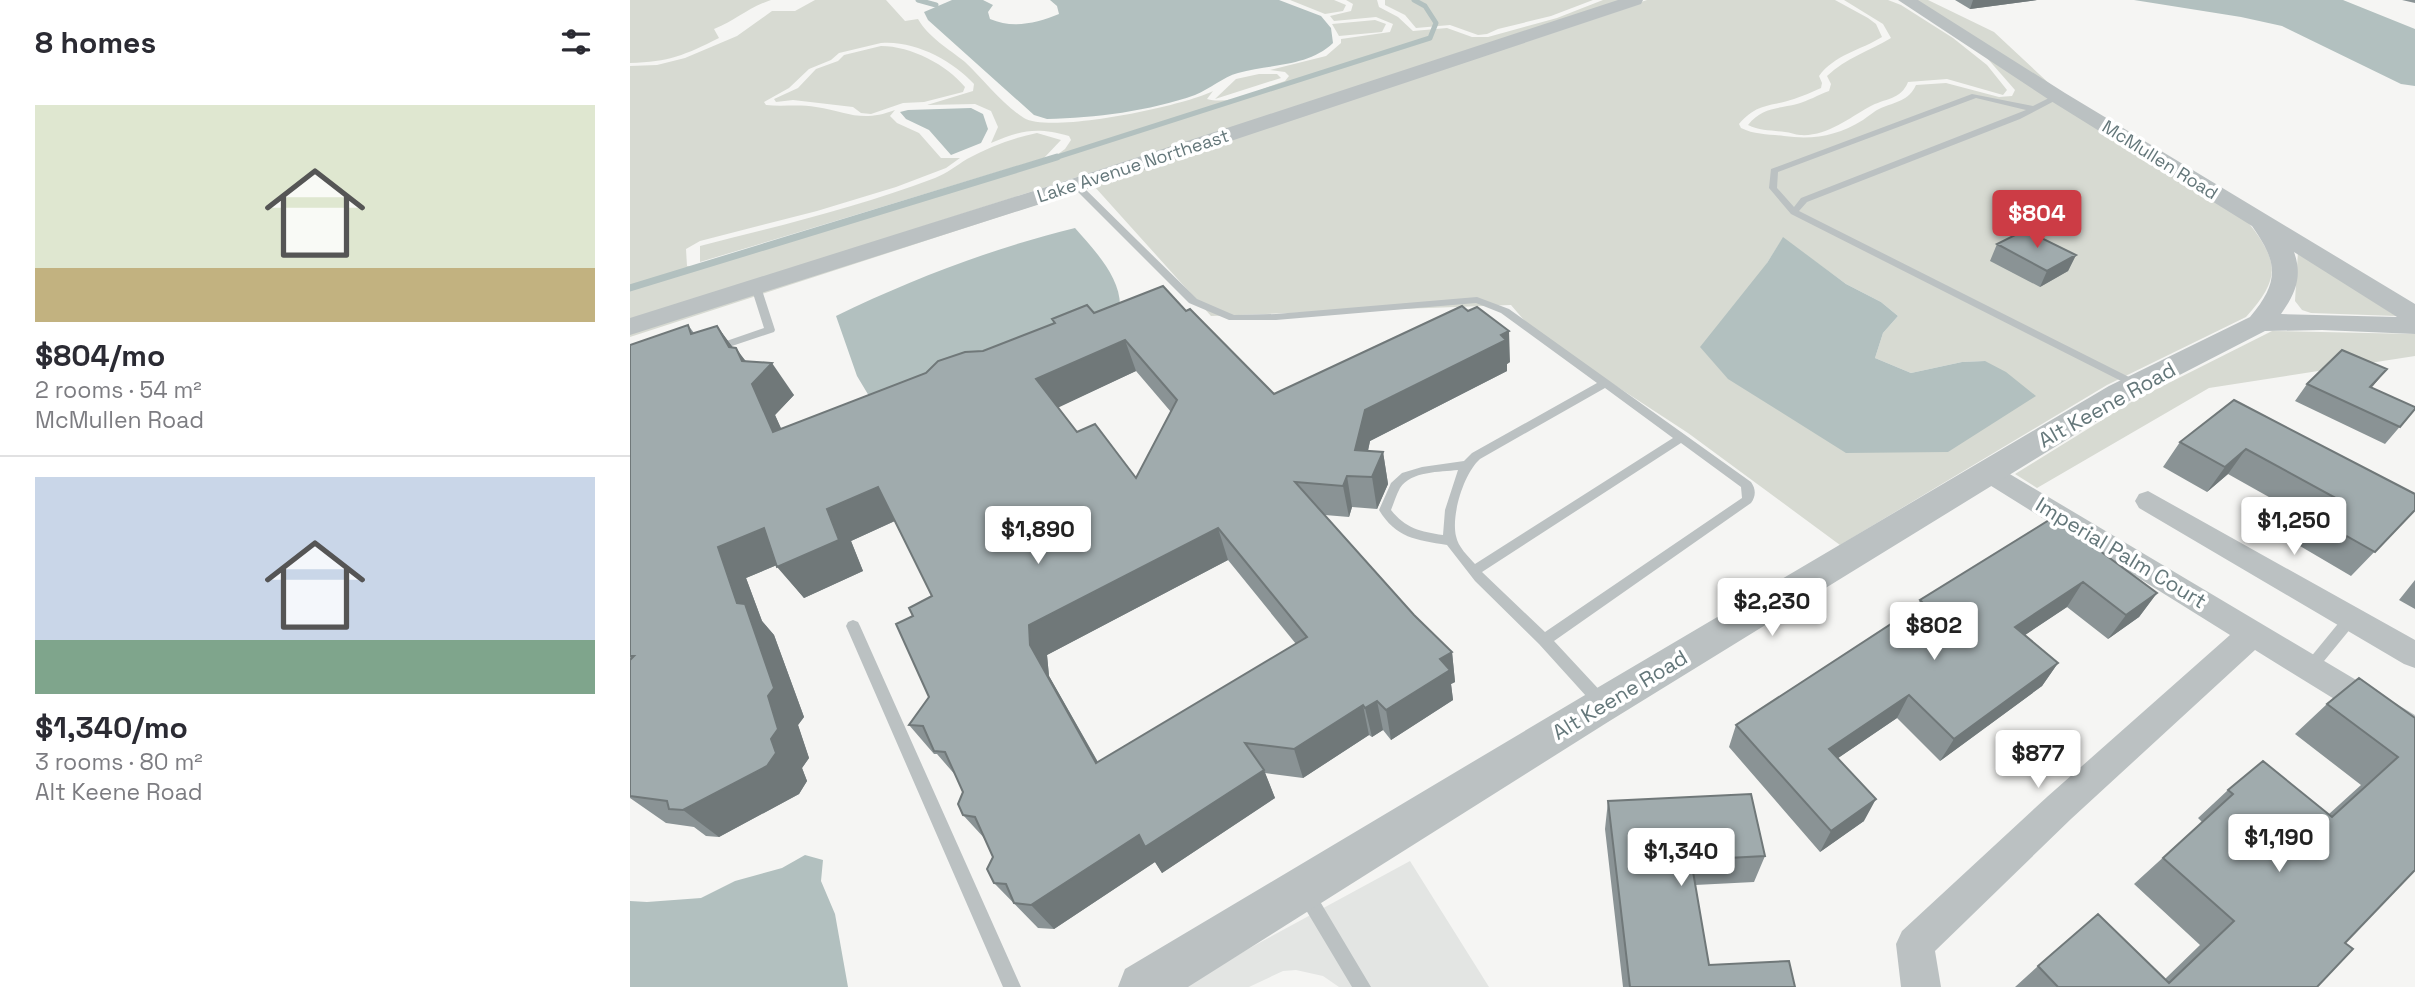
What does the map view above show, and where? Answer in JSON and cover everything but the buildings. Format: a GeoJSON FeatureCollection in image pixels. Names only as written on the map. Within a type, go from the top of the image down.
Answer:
{"type":"FeatureCollection","features":[{"type":"Feature","properties":{"kind":"street","name":"Lake Avenue Northeast"},"geometry":{"type":"LineString","coordinates":[[630,327],[1076,185],[1634,0]]}},
{"type":"Feature","properties":{"kind":"street","name":"McMullen Road"},"geometry":{"type":"LineString","coordinates":[[1906,0],[2058,97],[2415,316]]}},
{"type":"Feature","properties":{"kind":"street"},"geometry":{"type":"LineString","coordinates":[[2259,221],[2280,247],[2286,266],[2285,285],[2276,305],[2260,323]]}},
{"type":"Feature","properties":{"kind":"street","name":"Alt Keene Road"},"geometry":{"type":"LineString","coordinates":[[1143,987],[2137,384],[2260,323],[2322,322],[2415,326]]}},
{"type":"Feature","properties":{"kind":"street","name":"Imperial Palm Court"},"geometry":{"type":"LineString","coordinates":[[1989,473],[2415,732]]}},
{"type":"Feature","properties":{"kind":"street"},"geometry":{"type":"LineString","coordinates":[[2147,501],[2415,655]]}},
{"type":"Feature","properties":{"kind":"street"},"geometry":{"type":"LineString","coordinates":[[1921,987],[1915,944],[2059,808],[2253,633]]}},
{"type":"Feature","properties":{"kind":"lane"},"geometry":{"type":"LineString","coordinates":[[2034,109],[1975,96],[1774,171],[1773,188],[1794,212],[2137,384]]}},
{"type":"Feature","properties":{"kind":"lane"},"geometry":{"type":"LineString","coordinates":[[1794,212],[1804,200],[2034,109],[2058,97]]}},
{"type":"Feature","properties":{"kind":"lane"},"geometry":{"type":"LineString","coordinates":[[1076,185],[1193,301],[1233,318],[1276,317],[1477,300],[1505,312],[1747,485],[1747,500],[1544,640]]}},
{"type":"Feature","properties":{"kind":"lane"},"geometry":{"type":"LineString","coordinates":[[706,352],[770,330],[756,287]]}},
{"type":"Feature","properties":{"kind":"lane"},"geometry":{"type":"LineString","coordinates":[[1451,541],[1411,534],[1394,524],[1385,510],[1391,493],[1400,480],[1422,472],[1465,464],[1605,383]]}},
{"type":"Feature","properties":{"kind":"lane"},"geometry":{"type":"LineString","coordinates":[[1475,570],[1681,438]]}},
{"type":"Feature","properties":{"kind":"lane"},"geometry":{"type":"LineString","coordinates":[[1465,464],[1454,498],[1449,527],[1451,541],[1475,570],[1604,705]]}},
{"type":"Feature","properties":{"kind":"lane"},"geometry":{"type":"LineString","coordinates":[[2310,668],[2351,618]]}},
{"type":"Feature","properties":{"kind":"lane"},"geometry":{"type":"LineString","coordinates":[[853,626],[1012,987]]}},
{"type":"Feature","properties":{"kind":"lane"},"geometry":{"type":"LineString","coordinates":[[1304,890],[1362,987]]}},
{"type":"Feature","properties":{"kind":"shaded area"},"geometry":{"type":"Polygon","coordinates":[[[630,0],[771,0],[714,29],[719,38],[696,49],[666,59],[630,63],[630,0]]]}},
{"type":"Feature","properties":{"kind":"shaded area"},"geometry":{"type":"Polygon","coordinates":[[[815,0],[886,0],[905,21],[918,19],[933,37],[965,62],[1024,118],[1061,123],[1148,110],[1213,91],[1207,99],[1217,101],[1236,98],[1285,81],[1289,76],[1285,72],[1270,70],[1326,56],[1341,43],[1341,39],[1390,32],[1393,24],[1376,17],[1334,21],[1330,16],[1351,11],[1353,4],[1346,0],[1377,0],[1379,7],[1398,17],[1413,31],[1447,28],[1472,37],[1488,37],[1557,18],[1603,0],[1622,0],[630,320],[630,66],[657,65],[685,58],[737,36],[772,11],[795,11],[815,0]],[[881,43],[839,53],[831,60],[809,69],[789,88],[764,102],[766,105],[810,106],[863,116],[895,110],[890,116],[897,123],[919,133],[941,158],[960,158],[946,168],[896,187],[817,211],[700,241],[686,249],[687,266],[702,267],[1047,162],[1065,149],[1071,140],[1069,136],[1038,131],[1011,135],[991,143],[998,127],[991,111],[975,104],[927,105],[973,91],[974,84],[944,60],[920,49],[881,43]]]}},
{"type":"Feature","properties":{"kind":"shaded area"},"geometry":{"type":"Polygon","coordinates":[[[952,0],[983,0],[993,5],[988,12],[990,19],[1016,24],[1034,22],[1059,14],[1057,6],[1050,0],[1279,0],[1321,16],[1331,28],[1333,43],[1312,57],[1238,73],[1178,101],[1122,113],[1047,119],[1034,115],[928,20],[924,12],[952,0]]]}},
{"type":"Feature","properties":{"kind":"shaded area"},"geometry":{"type":"Polygon","coordinates":[[[1290,0],[1334,0],[1346,5],[1343,11],[1325,14],[1290,0]]]}},
{"type":"Feature","properties":{"kind":"shaded area"},"geometry":{"type":"Polygon","coordinates":[[[1385,0],[1593,0],[1551,16],[1478,35],[1450,25],[1416,28],[1405,15],[1385,5],[1385,0]]]}},
{"type":"Feature","properties":{"kind":"shaded area"},"geometry":{"type":"Polygon","coordinates":[[[1647,0],[1835,0],[1876,24],[1882,37],[1832,63],[1819,76],[1821,88],[1752,112],[1739,124],[1741,128],[1757,133],[1795,137],[1834,133],[1863,120],[1878,109],[1906,98],[1916,85],[1946,83],[1999,97],[2012,96],[2015,90],[1987,58],[2248,222],[2266,248],[2272,270],[2270,280],[2246,317],[2107,385],[1840,545],[1688,433],[1535,333],[1511,305],[1211,316],[1094,186],[630,337],[630,334],[1432,73],[1647,0]],[[1783,238],[1767,263],[1902,451],[1948,452],[1985,361],[1962,362],[1911,373],[1875,358],[1883,333],[1898,316],[1881,302],[1846,284],[1783,238]]]}},
{"type":"Feature","properties":{"kind":"shaded area"},"geometry":{"type":"Polygon","coordinates":[[[1844,0],[1888,0],[1901,5],[1953,38],[1987,65],[2007,90],[2003,95],[1947,79],[1908,82],[1897,95],[1819,133],[1798,135],[1748,125],[1764,112],[1801,103],[1829,91],[1831,84],[1827,76],[1834,70],[1891,38],[1883,24],[1844,0]]]}},
{"type":"Feature","properties":{"kind":"shaded area"},"geometry":{"type":"Polygon","coordinates":[[[1916,0],[1928,0],[1994,32],[2054,88],[1916,0]]]}},
{"type":"Feature","properties":{"kind":"shaded area"},"geometry":{"type":"Polygon","coordinates":[[[2134,0],[2343,0],[2415,29],[2415,86],[2401,84],[2282,26],[2134,0]]]}},
{"type":"Feature","properties":{"kind":"shaded area"},"geometry":{"type":"Polygon","coordinates":[[[1375,20],[1386,24],[1382,32],[1339,36],[1332,24],[1375,20]]]}},
{"type":"Feature","properties":{"kind":"shaded area"},"geometry":{"type":"Polygon","coordinates":[[[881,46],[904,49],[928,58],[957,79],[965,87],[963,92],[924,102],[903,103],[871,114],[861,113],[853,107],[793,100],[776,102],[774,99],[798,88],[816,69],[838,61],[844,55],[881,46]]]}},
{"type":"Feature","properties":{"kind":"shaded area"},"geometry":{"type":"Polygon","coordinates":[[[1259,74],[1277,74],[1281,78],[1215,99],[1236,79],[1259,74]]]}},
{"type":"Feature","properties":{"kind":"shaded area"},"geometry":{"type":"Polygon","coordinates":[[[971,108],[983,114],[988,129],[981,143],[951,155],[929,130],[906,119],[900,112],[908,110],[971,108]]]}},
{"type":"Feature","properties":{"kind":"shaded area"},"geometry":{"type":"Polygon","coordinates":[[[1037,133],[1061,140],[1044,158],[700,262],[700,246],[877,198],[939,176],[992,147],[1037,133]]]}},
{"type":"Feature","properties":{"kind":"shaded area"},"geometry":{"type":"Polygon","coordinates":[[[1075,228],[1100,257],[1113,279],[1120,303],[1119,315],[875,406],[857,376],[836,316],[953,266],[1075,228]]]}},
{"type":"Feature","properties":{"kind":"shaded area"},"geometry":{"type":"Polygon","coordinates":[[[1783,237],[1846,284],[1881,302],[1898,316],[1883,333],[1875,358],[1911,373],[1962,362],[1985,361],[2006,372],[2036,396],[1948,452],[1846,453],[1728,379],[1700,347],[1767,263],[1783,237]]]}},
{"type":"Feature","properties":{"kind":"shaded area"},"geometry":{"type":"Polygon","coordinates":[[[2298,251],[2396,316],[2311,313],[2302,310],[2295,301],[2298,251]]]}},
{"type":"Feature","properties":{"kind":"shaded area"},"geometry":{"type":"Polygon","coordinates":[[[2272,331],[2415,334],[2415,356],[2209,388],[2037,488],[2015,474],[2133,401],[2272,331]]]}},
{"type":"Feature","properties":{"kind":"shaded area"},"geometry":{"type":"Polygon","coordinates":[[[805,855],[823,860],[821,881],[835,914],[848,987],[630,987],[630,901],[701,898],[735,881],[782,868],[805,855]]]}},
{"type":"Feature","properties":{"kind":"shaded area"},"geometry":{"type":"Polygon","coordinates":[[[1410,861],[1489,987],[1339,987],[1323,976],[1296,970],[1283,971],[1249,987],[1186,987],[1248,949],[1410,861]]]}},
{"type":"Feature","properties":{"kind":"waterway"},"geometry":{"type":"LineString","coordinates":[[918,0],[936,5]]}},
{"type":"Feature","properties":{"kind":"waterway"},"geometry":{"type":"LineString","coordinates":[[1051,159],[1430,38],[1436,23],[1425,6],[1414,0]]}},
{"type":"Feature","properties":{"kind":"waterway"},"geometry":{"type":"LineString","coordinates":[[630,288],[1057,157]]}}]}
